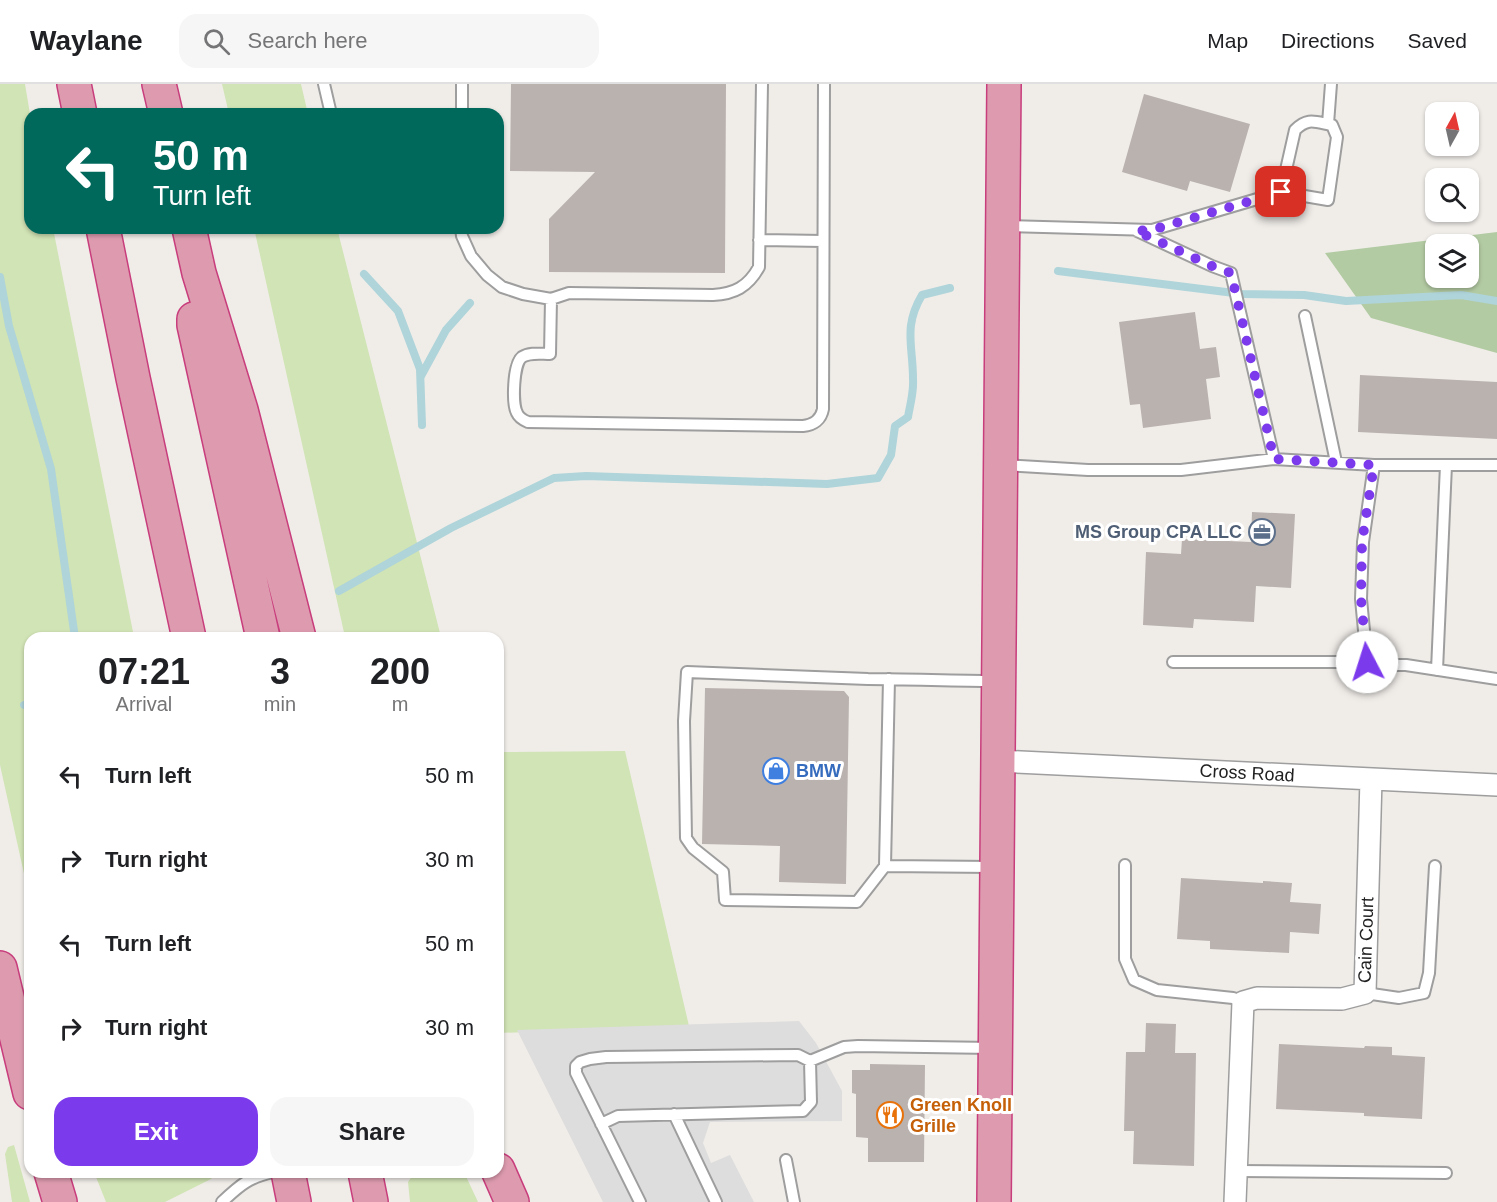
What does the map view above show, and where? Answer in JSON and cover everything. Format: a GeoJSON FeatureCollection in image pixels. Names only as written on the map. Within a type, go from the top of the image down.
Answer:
{"type":"FeatureCollection","features":[{"type":"Feature","properties":{"kind":"highway"},"geometry":{"type":"LineString","coordinates":[[74,84],[79,108]]}},
{"type":"Feature","properties":{"kind":"highway"},"geometry":{"type":"LineString","coordinates":[[159,84],[165,108]]}},
{"type":"Feature","properties":{"kind":"highway"},"geometry":{"type":"LineString","coordinates":[[994,1202],[1004,84]]}},
{"type":"Feature","properties":{"kind":"highway"},"geometry":{"type":"LineString","coordinates":[[104,234],[188,632]]}},
{"type":"Feature","properties":{"kind":"highway"},"geometry":{"type":"LineString","coordinates":[[190,234],[199,273],[241,410],[297,632]]}},
{"type":"Feature","properties":{"kind":"highway"},"geometry":{"type":"LineString","coordinates":[[199,273],[194,325],[262,632]]}},
{"type":"Feature","properties":{"kind":"highway"},"geometry":{"type":"LineString","coordinates":[[0,968],[24,1068]]}},
{"type":"Feature","properties":{"kind":"highway"},"geometry":{"type":"LineString","coordinates":[[53,1178],[60,1202]]}},
{"type":"Feature","properties":{"kind":"highway"},"geometry":{"type":"LineString","coordinates":[[289,1178],[294,1202]]}},
{"type":"Feature","properties":{"kind":"highway"},"geometry":{"type":"LineString","coordinates":[[366,1178],[371,1202]]}},
{"type":"Feature","properties":{"kind":"highway"},"geometry":{"type":"LineString","coordinates":[[502,1178],[512,1202]]}},
{"type":"Feature","properties":{"kind":"street","name":"Cross Road"},"geometry":{"type":"LineString","coordinates":[[998,762],[1497,785]]}},
{"type":"Feature","properties":{"kind":"street","name":"Cain Court"},"geometry":{"type":"LineString","coordinates":[[1243,1002],[1257,998],[1342,999],[1365,993],[1371,779]]}},
{"type":"Feature","properties":{"kind":"street"},"geometry":{"type":"LineString","coordinates":[[1235,1202],[1243,1002]]}},
{"type":"Feature","properties":{"kind":"lane"},"geometry":{"type":"LineString","coordinates":[[324,84],[330,108]]}},
{"type":"Feature","properties":{"kind":"lane"},"geometry":{"type":"LineString","coordinates":[[462,84],[462,108]]}},
{"type":"Feature","properties":{"kind":"lane"},"geometry":{"type":"LineString","coordinates":[[462,234],[471,256],[487,275],[502,287],[524,294],[552,299],[569,293],[728,294],[747,285],[759,267],[762,84]]}},
{"type":"Feature","properties":{"kind":"lane"},"geometry":{"type":"LineString","coordinates":[[552,299],[550,354],[529,354],[521,358],[516,365],[515,410],[523,420],[532,423],[807,426],[819,419],[823,409],[824,84]]}},
{"type":"Feature","properties":{"kind":"lane"},"geometry":{"type":"LineString","coordinates":[[1328,124],[1331,84]]}},
{"type":"Feature","properties":{"kind":"lane"},"geometry":{"type":"LineString","coordinates":[[1002,226],[1152,230],[1281,192],[1328,200],[1337,137],[1332,125],[1312,121],[1302,123],[1294,130],[1281,192]]}},
{"type":"Feature","properties":{"kind":"lane"},"geometry":{"type":"LineString","coordinates":[[1136,231],[1231,273],[1274,459]]}},
{"type":"Feature","properties":{"kind":"lane"},"geometry":{"type":"LineString","coordinates":[[759,240],[823,241]]}},
{"type":"Feature","properties":{"kind":"lane"},"geometry":{"type":"LineString","coordinates":[[1305,316],[1336,462]]}},
{"type":"Feature","properties":{"kind":"lane"},"geometry":{"type":"LineString","coordinates":[[1000,465],[1088,470],[1181,470],[1274,459],[1374,465],[1497,465]]}},
{"type":"Feature","properties":{"kind":"lane"},"geometry":{"type":"LineString","coordinates":[[1367,662],[1361,599],[1362,542],[1374,465]]}},
{"type":"Feature","properties":{"kind":"lane"},"geometry":{"type":"LineString","coordinates":[[1437,670],[1446,465]]}},
{"type":"Feature","properties":{"kind":"lane"},"geometry":{"type":"LineString","coordinates":[[1173,662],[1367,662],[1497,679]]}},
{"type":"Feature","properties":{"kind":"lane"},"geometry":{"type":"LineString","coordinates":[[889,679],[885,866],[857,902],[725,900],[723,872],[693,848],[686,838],[684,721],[687,672],[998,681]]}},
{"type":"Feature","properties":{"kind":"lane"},"geometry":{"type":"LineString","coordinates":[[1125,865],[1125,959],[1134,980],[1157,990],[1233,998],[1243,1002]]}},
{"type":"Feature","properties":{"kind":"lane"},"geometry":{"type":"LineString","coordinates":[[885,866],[998,867]]}},
{"type":"Feature","properties":{"kind":"lane"},"geometry":{"type":"LineString","coordinates":[[1365,993],[1399,998],[1424,993],[1429,973],[1435,866]]}},
{"type":"Feature","properties":{"kind":"lane"},"geometry":{"type":"LineString","coordinates":[[640,1202],[576,1071],[578,1063],[590,1059],[798,1055],[810,1060],[844,1047],[858,1046],[996,1048]]}},
{"type":"Feature","properties":{"kind":"lane"},"geometry":{"type":"LineString","coordinates":[[601,1124],[618,1116],[803,1111],[811,1102],[810,1060]]}},
{"type":"Feature","properties":{"kind":"lane"},"geometry":{"type":"LineString","coordinates":[[674,1114],[716,1202]]}},
{"type":"Feature","properties":{"kind":"lane"},"geometry":{"type":"LineString","coordinates":[[786,1160],[794,1202]]}},
{"type":"Feature","properties":{"kind":"lane"},"geometry":{"type":"LineString","coordinates":[[1236,1171],[1446,1173]]}},
{"type":"Feature","properties":{"kind":"lane"},"geometry":{"type":"LineString","coordinates":[[222,1202],[243,1182],[252,1178]]}},
{"type":"Feature","properties":{"kind":"green space"},"geometry":{"type":"Polygon","coordinates":[[[0,84],[25,84],[29,108],[24,108],[24,234],[54,234],[133,632],[24,632],[24,874],[0,765],[0,84]]]}},
{"type":"Feature","properties":{"kind":"green space"},"geometry":{"type":"Polygon","coordinates":[[[222,84],[301,84],[307,108],[228,108],[222,84]]]}},
{"type":"Feature","properties":{"kind":"green space"},"geometry":{"type":"Polygon","coordinates":[[[1497,232],[1497,353],[1371,318],[1325,253],[1425,241],[1425,288],[1479,288],[1479,234],[1497,232]]]}},
{"type":"Feature","properties":{"kind":"green space"},"geometry":{"type":"Polygon","coordinates":[[[255,234],[339,234],[440,632],[344,632],[255,234]]]}},
{"type":"Feature","properties":{"kind":"green space"},"geometry":{"type":"Polygon","coordinates":[[[625,751],[689,1026],[504,1033],[504,752],[625,751]]]}},
{"type":"Feature","properties":{"kind":"green space"},"geometry":{"type":"Polygon","coordinates":[[[14,1145],[30,1202],[12,1202],[5,1154],[8,1147],[14,1145]]]}},
{"type":"Feature","properties":{"kind":"green space"},"geometry":{"type":"Polygon","coordinates":[[[96,1178],[212,1178],[165,1202],[106,1202],[96,1178]]]}},
{"type":"Feature","properties":{"kind":"green space"},"geometry":{"type":"Polygon","coordinates":[[[411,1178],[467,1178],[478,1202],[410,1202],[408,1182],[411,1178]]]}},
{"type":"Feature","properties":{"kind":"shaded area"},"geometry":{"type":"Polygon","coordinates":[[[799,1021],[816,1043],[842,1091],[842,1121],[710,1122],[703,1143],[711,1163],[730,1155],[754,1202],[603,1202],[517,1030],[799,1021]]]}},
{"type":"Feature","properties":{"kind":"building"},"geometry":{"type":"Polygon","coordinates":[[[511,84],[726,84],[725,273],[549,272],[549,219],[595,172],[510,171],[511,84]]]}},
{"type":"Feature","properties":{"kind":"building"},"geometry":{"type":"Polygon","coordinates":[[[1144,94],[1250,124],[1230,192],[1190,181],[1187,191],[1122,172],[1144,94]]]}},
{"type":"Feature","properties":{"kind":"building"},"geometry":{"type":"Polygon","coordinates":[[[1195,312],[1200,349],[1216,347],[1220,377],[1206,379],[1211,419],[1143,428],[1140,404],[1130,405],[1119,322],[1195,312]]]}},
{"type":"Feature","properties":{"kind":"building"},"geometry":{"type":"Polygon","coordinates":[[[1360,375],[1497,382],[1497,439],[1358,432],[1360,375]]]}},
{"type":"Feature","properties":{"kind":"building"},"geometry":{"type":"Polygon","coordinates":[[[1252,512],[1295,514],[1291,588],[1256,586],[1254,622],[1194,619],[1193,628],[1143,625],[1146,552],[1181,554],[1182,539],[1251,542],[1252,512]]]}},
{"type":"Feature","properties":{"kind":"building","name":"BMW"},"geometry":{"type":"Polygon","coordinates":[[[705,688],[844,691],[849,697],[846,884],[779,882],[780,846],[702,844],[705,688]]]}},
{"type":"Feature","properties":{"kind":"building"},"geometry":{"type":"Polygon","coordinates":[[[1181,878],[1292,883],[1290,902],[1321,904],[1319,934],[1290,932],[1289,953],[1210,949],[1210,941],[1177,939],[1181,878]]]}},
{"type":"Feature","properties":{"kind":"building"},"geometry":{"type":"Polygon","coordinates":[[[1146,1023],[1176,1024],[1175,1053],[1196,1053],[1194,1166],[1133,1164],[1134,1131],[1124,1131],[1126,1052],[1145,1052],[1146,1023]]]}},
{"type":"Feature","properties":{"kind":"building"},"geometry":{"type":"Polygon","coordinates":[[[1279,1044],[1392,1047],[1392,1055],[1425,1057],[1422,1119],[1364,1116],[1364,1113],[1276,1109],[1279,1044]]]}},
{"type":"Feature","properties":{"kind":"building","name":"Green Knoll Grille"},"geometry":{"type":"Polygon","coordinates":[[[870,1064],[925,1065],[924,1162],[868,1162],[868,1138],[856,1137],[856,1094],[852,1093],[852,1070],[870,1070],[870,1064]]]}},
{"type":"Feature","properties":{"kind":"waterway"},"geometry":{"type":"LineString","coordinates":[[1058,271],[1242,294],[1304,295],[1346,301],[1461,295],[1497,301]]}},
{"type":"Feature","properties":{"kind":"waterway"},"geometry":{"type":"LineString","coordinates":[[364,274],[398,311],[420,369],[422,425]]}},
{"type":"Feature","properties":{"kind":"waterway"},"geometry":{"type":"LineString","coordinates":[[0,277],[9,326],[51,469],[74,632]]}},
{"type":"Feature","properties":{"kind":"waterway"},"geometry":{"type":"LineString","coordinates":[[339,591],[451,528],[554,478],[586,476],[827,484],[878,478],[891,455],[895,426],[908,417],[913,384],[910,336],[916,306],[922,295],[950,288]]}},
{"type":"Feature","properties":{"kind":"waterway"},"geometry":{"type":"LineString","coordinates":[[421,376],[446,330],[470,303]]}},
{"type":"Feature","properties":{"kind":"place","name":"MS Group CPA LLC"},"geometry":{"type":"Point","coordinates":[1262,532]}},
{"type":"Feature","properties":{"kind":"place","name":"BMW"},"geometry":{"type":"Point","coordinates":[776,771]}},
{"type":"Feature","properties":{"kind":"place","name":"Green Knoll Grille"},"geometry":{"type":"Point","coordinates":[890,1115]}},
{"type":"Feature","properties":{"kind":"route"},"geometry":{"type":"LineString","coordinates":[[1281,192],[1152,230],[1136,231],[1231,273],[1274,459],[1374,465],[1362,542],[1361,599],[1367,662]]}}]}
